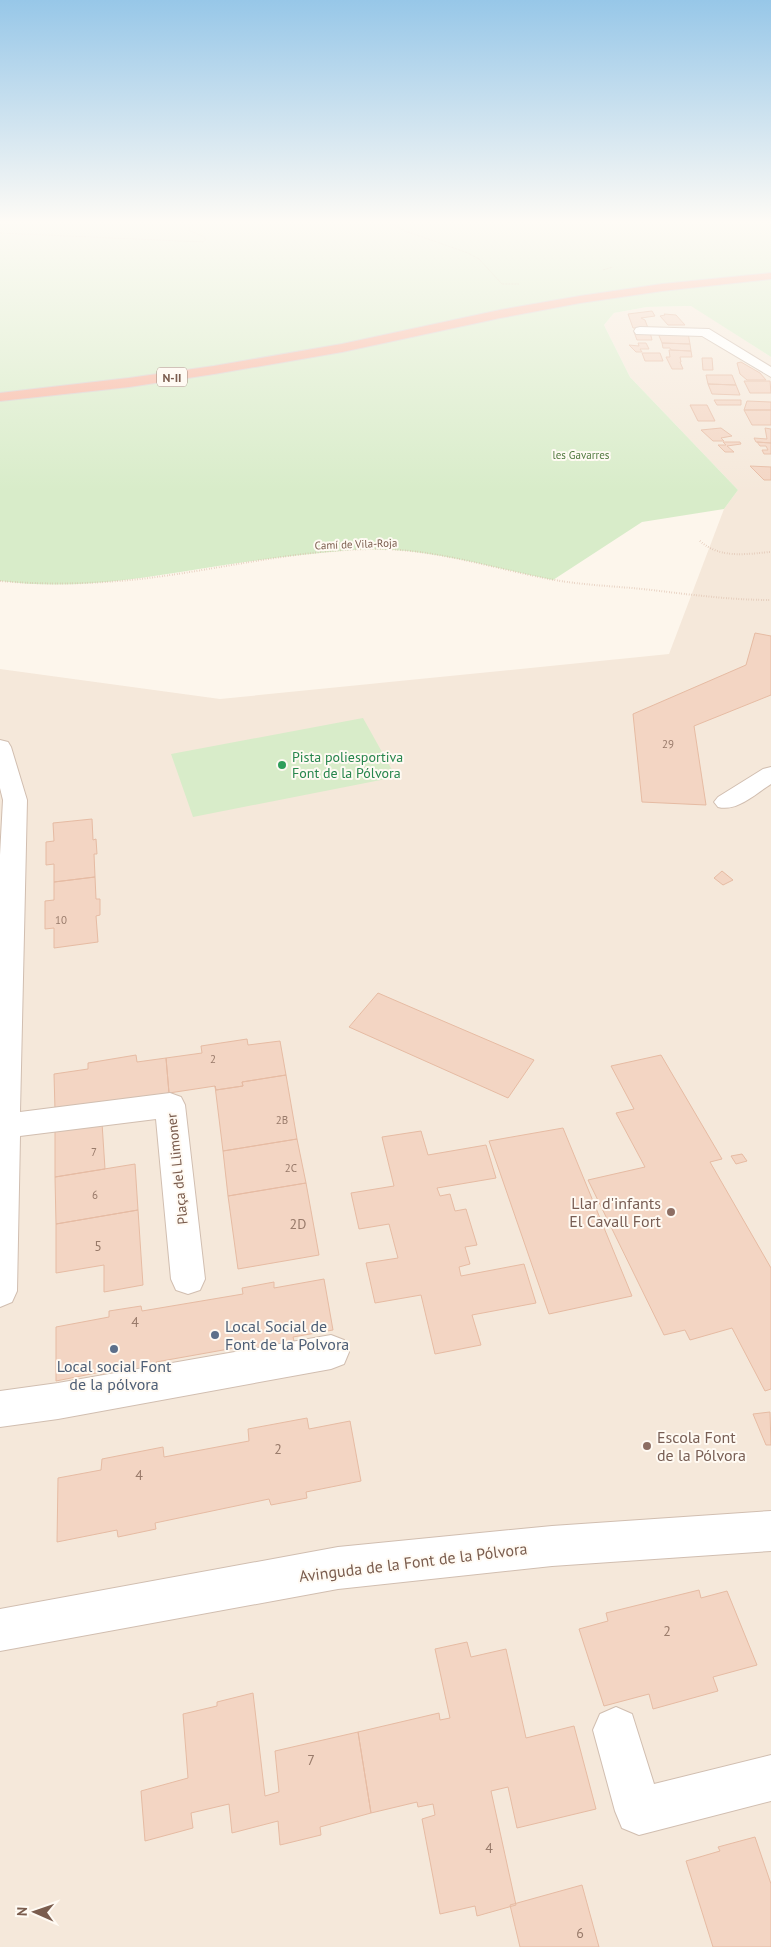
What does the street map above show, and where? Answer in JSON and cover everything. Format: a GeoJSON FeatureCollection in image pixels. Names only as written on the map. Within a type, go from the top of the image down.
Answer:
{"type":"FeatureCollection","features":[{"type":"Feature","properties":{"kind":"highway","name":"N-II"},"geometry":{"type":"LineString","coordinates":[[0,397],[111,386],[224,370],[342,348],[519,311]]}},
{"type":"Feature","properties":{"kind":"street"},"geometry":{"type":"LineString","coordinates":[[640,331],[705,332],[771,373]]}},
{"type":"Feature","properties":{"kind":"street"},"geometry":{"type":"LineString","coordinates":[[0,747],[5,783],[15,800],[0,1290]]}},
{"type":"Feature","properties":{"kind":"street"},"geometry":{"type":"LineString","coordinates":[[726,802],[771,774]]}},
{"type":"Feature","properties":{"kind":"street","name":"Plaça del Llimoner"},"geometry":{"type":"LineString","coordinates":[[5,1126],[170,1105],[188,1279]]}},
{"type":"Feature","properties":{"kind":"street"},"geometry":{"type":"LineString","coordinates":[[0,1409],[58,1401],[331,1352]]}},
{"type":"Feature","properties":{"kind":"street","name":"Avinguda de la Font de la Pólvora"},"geometry":{"type":"LineString","coordinates":[[0,1630],[338,1568],[552,1546],[771,1531]]}},
{"type":"Feature","properties":{"kind":"street"},"geometry":{"type":"LineString","coordinates":[[616,1730],[638,1812],[771,1778]]}},
{"type":"Feature","properties":{"kind":"path"},"geometry":{"type":"LineString","coordinates":[[700,541],[710,549],[725,553],[771,552]]}},
{"type":"Feature","properties":{"kind":"path","name":"Camí de Vila-Roja"},"geometry":{"type":"LineString","coordinates":[[0,580],[41,585],[97,584],[304,554],[377,549],[427,553],[576,583],[722,599],[771,600]]}},
{"type":"Feature","properties":{"kind":"shaded area"},"geometry":{"type":"Polygon","coordinates":[[[626,311],[700,311],[771,357],[771,1947],[0,1947],[0,669],[220,699],[669,654],[724,509],[738,490],[630,377],[604,325],[614,313],[626,311]]]}},
{"type":"Feature","properties":{"kind":"green space","name":"les Gavarres"},"geometry":{"type":"Polygon","coordinates":[[[0,311],[626,311],[614,313],[604,325],[630,377],[738,490],[724,509],[642,522],[553,580],[454,558],[377,549],[295,556],[149,577],[100,582],[26,584],[0,581],[0,311]]]}},
{"type":"Feature","properties":{"kind":"green space","name":"les Gavarres"},"geometry":{"type":"Polygon","coordinates":[[[699,311],[771,311],[771,357],[699,311]]]}},
{"type":"Feature","properties":{"kind":"green space","name":"Pista poliesportiva Font de la Pólvora"},"geometry":{"type":"Polygon","coordinates":[[[363,718],[396,777],[193,817],[171,754],[363,718]]]}},
{"type":"Feature","properties":{"kind":"building"},"geometry":{"type":"Polygon","coordinates":[[[652,311],[655,316],[641,318],[645,320],[648,328],[633,328],[628,314],[652,311]]]}},
{"type":"Feature","properties":{"kind":"building"},"geometry":{"type":"Polygon","coordinates":[[[664,314],[676,315],[685,325],[668,325],[660,316],[664,314]]]}},
{"type":"Feature","properties":{"kind":"building"},"geometry":{"type":"Polygon","coordinates":[[[634,332],[650,332],[652,340],[637,340],[634,332]]]}},
{"type":"Feature","properties":{"kind":"building"},"geometry":{"type":"Polygon","coordinates":[[[658,333],[688,333],[690,344],[662,343],[658,333]]]}},
{"type":"Feature","properties":{"kind":"building"},"geometry":{"type":"Polygon","coordinates":[[[638,343],[646,343],[649,349],[640,349],[642,352],[636,352],[629,345],[639,346],[638,343]]]}},
{"type":"Feature","properties":{"kind":"building"},"geometry":{"type":"Polygon","coordinates":[[[662,343],[690,344],[691,351],[663,348],[662,343]]]}},
{"type":"Feature","properties":{"kind":"building"},"geometry":{"type":"Polygon","coordinates":[[[669,350],[691,351],[692,357],[680,357],[683,369],[672,369],[666,357],[670,357],[669,350]]]}},
{"type":"Feature","properties":{"kind":"building"},"geometry":{"type":"Polygon","coordinates":[[[642,353],[660,353],[663,361],[645,361],[642,353]]]}},
{"type":"Feature","properties":{"kind":"building"},"geometry":{"type":"Polygon","coordinates":[[[702,358],[712,358],[713,370],[703,370],[702,358]]]}},
{"type":"Feature","properties":{"kind":"building"},"geometry":{"type":"Polygon","coordinates":[[[741,362],[760,373],[766,380],[747,380],[740,374],[737,363],[741,362]]]}},
{"type":"Feature","properties":{"kind":"building"},"geometry":{"type":"Polygon","coordinates":[[[706,375],[732,375],[736,385],[708,384],[706,375]]]}},
{"type":"Feature","properties":{"kind":"building"},"geometry":{"type":"Polygon","coordinates":[[[744,381],[770,381],[771,393],[750,393],[744,381]]]}},
{"type":"Feature","properties":{"kind":"building"},"geometry":{"type":"Polygon","coordinates":[[[708,384],[736,385],[740,395],[712,394],[708,384]]]}},
{"type":"Feature","properties":{"kind":"building"},"geometry":{"type":"Polygon","coordinates":[[[714,400],[741,400],[741,405],[717,405],[714,400]]]}},
{"type":"Feature","properties":{"kind":"building"},"geometry":{"type":"Polygon","coordinates":[[[747,401],[771,402],[771,410],[744,410],[747,401]]]}},
{"type":"Feature","properties":{"kind":"building"},"geometry":{"type":"Polygon","coordinates":[[[690,405],[707,405],[715,421],[698,421],[690,405]]]}},
{"type":"Feature","properties":{"kind":"building"},"geometry":{"type":"Polygon","coordinates":[[[744,410],[771,410],[771,425],[752,425],[744,410]]]}},
{"type":"Feature","properties":{"kind":"building"},"geometry":{"type":"Polygon","coordinates":[[[721,428],[732,436],[721,438],[724,441],[713,441],[701,430],[721,428]]]}},
{"type":"Feature","properties":{"kind":"building"},"geometry":{"type":"Polygon","coordinates":[[[765,428],[771,429],[771,443],[756,442],[754,438],[767,439],[765,428]]]}},
{"type":"Feature","properties":{"kind":"building"},"geometry":{"type":"Polygon","coordinates":[[[723,442],[740,442],[741,444],[727,446],[734,452],[725,452],[718,445],[726,445],[723,442]]]}},
{"type":"Feature","properties":{"kind":"building"},"geometry":{"type":"Polygon","coordinates":[[[757,442],[771,443],[771,454],[764,454],[762,450],[768,450],[766,446],[760,446],[757,442]]]}},
{"type":"Feature","properties":{"kind":"building"},"geometry":{"type":"Polygon","coordinates":[[[750,466],[771,467],[771,480],[764,480],[750,466]]]}},
{"type":"Feature","properties":{"kind":"building"},"geometry":{"type":"Polygon","coordinates":[[[755,633],[771,636],[771,695],[694,726],[706,805],[642,802],[633,714],[746,665],[755,633]]]}},
{"type":"Feature","properties":{"kind":"building"},"geometry":{"type":"Polygon","coordinates":[[[92,819],[93,840],[96,839],[97,854],[94,854],[95,877],[54,882],[54,864],[46,865],[46,842],[54,841],[53,823],[92,819]]]}},
{"type":"Feature","properties":{"kind":"building"},"geometry":{"type":"Polygon","coordinates":[[[722,871],[733,880],[723,885],[714,878],[722,871]]]}},
{"type":"Feature","properties":{"kind":"building"},"geometry":{"type":"Polygon","coordinates":[[[95,877],[96,899],[100,899],[100,915],[96,916],[98,942],[54,948],[54,928],[45,929],[45,901],[54,900],[54,882],[95,877]]]}},
{"type":"Feature","properties":{"kind":"building"},"geometry":{"type":"Polygon","coordinates":[[[378,993],[534,1060],[508,1098],[349,1027],[378,993]]]}},
{"type":"Feature","properties":{"kind":"building"},"geometry":{"type":"Polygon","coordinates":[[[247,1039],[248,1045],[280,1041],[286,1075],[242,1082],[243,1086],[216,1090],[215,1086],[169,1093],[166,1058],[202,1053],[201,1046],[247,1039]]]}},
{"type":"Feature","properties":{"kind":"building"},"geometry":{"type":"Polygon","coordinates":[[[136,1055],[137,1062],[166,1058],[169,1093],[55,1110],[54,1074],[88,1069],[88,1063],[136,1055]]]}},
{"type":"Feature","properties":{"kind":"building","name":"Llar d'infants El Cavall Fort"},"geometry":{"type":"Polygon","coordinates":[[[661,1055],[722,1159],[710,1162],[771,1268],[771,1389],[765,1391],[732,1328],[690,1340],[685,1330],[664,1335],[588,1180],[645,1167],[616,1113],[634,1109],[611,1066],[661,1055]]]}},
{"type":"Feature","properties":{"kind":"building"},"geometry":{"type":"Polygon","coordinates":[[[286,1075],[297,1139],[223,1151],[215,1086],[216,1090],[243,1086],[242,1082],[286,1075]]]}},
{"type":"Feature","properties":{"kind":"building"},"geometry":{"type":"Polygon","coordinates":[[[102,1123],[105,1169],[55,1177],[55,1131],[102,1123]]]}},
{"type":"Feature","properties":{"kind":"building"},"geometry":{"type":"Polygon","coordinates":[[[563,1128],[632,1296],[549,1314],[489,1141],[563,1128]]]}},
{"type":"Feature","properties":{"kind":"building"},"geometry":{"type":"Polygon","coordinates":[[[421,1131],[428,1155],[486,1145],[496,1178],[437,1188],[440,1196],[450,1194],[455,1211],[466,1209],[477,1245],[465,1247],[470,1264],[459,1267],[461,1276],[524,1264],[536,1303],[472,1315],[481,1345],[435,1354],[421,1295],[375,1303],[366,1263],[398,1258],[389,1224],[359,1229],[351,1193],[394,1186],[382,1137],[421,1131]]]}},
{"type":"Feature","properties":{"kind":"building"},"geometry":{"type":"Polygon","coordinates":[[[297,1139],[306,1183],[228,1196],[223,1151],[297,1139]]]}},
{"type":"Feature","properties":{"kind":"building"},"geometry":{"type":"Polygon","coordinates":[[[742,1154],[747,1161],[736,1164],[731,1156],[742,1154]]]}},
{"type":"Feature","properties":{"kind":"building"},"geometry":{"type":"Polygon","coordinates":[[[135,1164],[138,1210],[56,1224],[55,1177],[135,1164]]]}},
{"type":"Feature","properties":{"kind":"building"},"geometry":{"type":"Polygon","coordinates":[[[306,1183],[319,1255],[238,1269],[228,1196],[306,1183]]]}},
{"type":"Feature","properties":{"kind":"building"},"geometry":{"type":"Polygon","coordinates":[[[138,1210],[143,1285],[104,1292],[104,1265],[56,1273],[56,1224],[138,1210]]]}},
{"type":"Feature","properties":{"kind":"building"},"geometry":{"type":"Polygon","coordinates":[[[324,1279],[333,1330],[293,1337],[295,1345],[241,1355],[240,1347],[156,1362],[157,1372],[101,1383],[101,1372],[56,1381],[56,1327],[109,1317],[109,1311],[141,1306],[142,1311],[243,1294],[242,1288],[274,1282],[274,1288],[324,1279]]]}},
{"type":"Feature","properties":{"kind":"building"},"geometry":{"type":"Polygon","coordinates":[[[770,1412],[771,1445],[766,1445],[753,1414],[770,1412]]]}},
{"type":"Feature","properties":{"kind":"building"},"geometry":{"type":"Polygon","coordinates":[[[307,1418],[309,1429],[350,1421],[361,1481],[306,1492],[307,1498],[271,1505],[269,1499],[155,1523],[156,1529],[118,1537],[117,1530],[57,1542],[58,1478],[101,1470],[102,1459],[163,1447],[164,1457],[249,1441],[248,1429],[307,1418]]]}},
{"type":"Feature","properties":{"kind":"building"},"geometry":{"type":"Polygon","coordinates":[[[699,1590],[701,1598],[727,1591],[757,1665],[713,1677],[718,1691],[653,1709],[649,1694],[604,1706],[579,1629],[608,1621],[606,1613],[699,1590]]]}},
{"type":"Feature","properties":{"kind":"building"},"geometry":{"type":"Polygon","coordinates":[[[467,1642],[471,1657],[506,1649],[526,1738],[574,1726],[596,1809],[517,1828],[508,1787],[491,1791],[516,1905],[477,1916],[475,1906],[440,1914],[422,1819],[435,1815],[433,1804],[418,1807],[417,1802],[371,1813],[358,1732],[439,1713],[440,1720],[450,1718],[435,1649],[467,1642]]]}},
{"type":"Feature","properties":{"kind":"building"},"geometry":{"type":"Polygon","coordinates":[[[253,1693],[265,1796],[279,1792],[275,1751],[358,1732],[371,1813],[320,1827],[321,1835],[280,1845],[278,1821],[232,1833],[229,1804],[191,1813],[193,1828],[145,1841],[141,1791],[188,1778],[183,1714],[217,1706],[217,1702],[253,1693]]]}},
{"type":"Feature","properties":{"kind":"building"},"geometry":{"type":"Polygon","coordinates":[[[755,1837],[771,1884],[771,1947],[713,1947],[686,1861],[720,1851],[718,1847],[755,1837]]]}},
{"type":"Feature","properties":{"kind":"building"},"geometry":{"type":"Polygon","coordinates":[[[582,1885],[599,1947],[520,1947],[510,1905],[582,1885]]]}},
{"type":"Feature","properties":{"kind":"place","name":"Pista poliesportiva Font de la Pólvora"},"geometry":{"type":"Point","coordinates":[282,765]}},
{"type":"Feature","properties":{"kind":"place","name":"Llar d'infants El Cavall Fort"},"geometry":{"type":"Point","coordinates":[671,1212]}},
{"type":"Feature","properties":{"kind":"place","name":"Local Social de Font de la Polvora"},"geometry":{"type":"Point","coordinates":[215,1335]}},
{"type":"Feature","properties":{"kind":"place","name":"Local social Font de la pólvora"},"geometry":{"type":"Point","coordinates":[114,1349]}},
{"type":"Feature","properties":{"kind":"place","name":"Escola Font de la Pólvora"},"geometry":{"type":"Point","coordinates":[647,1446]}}]}
